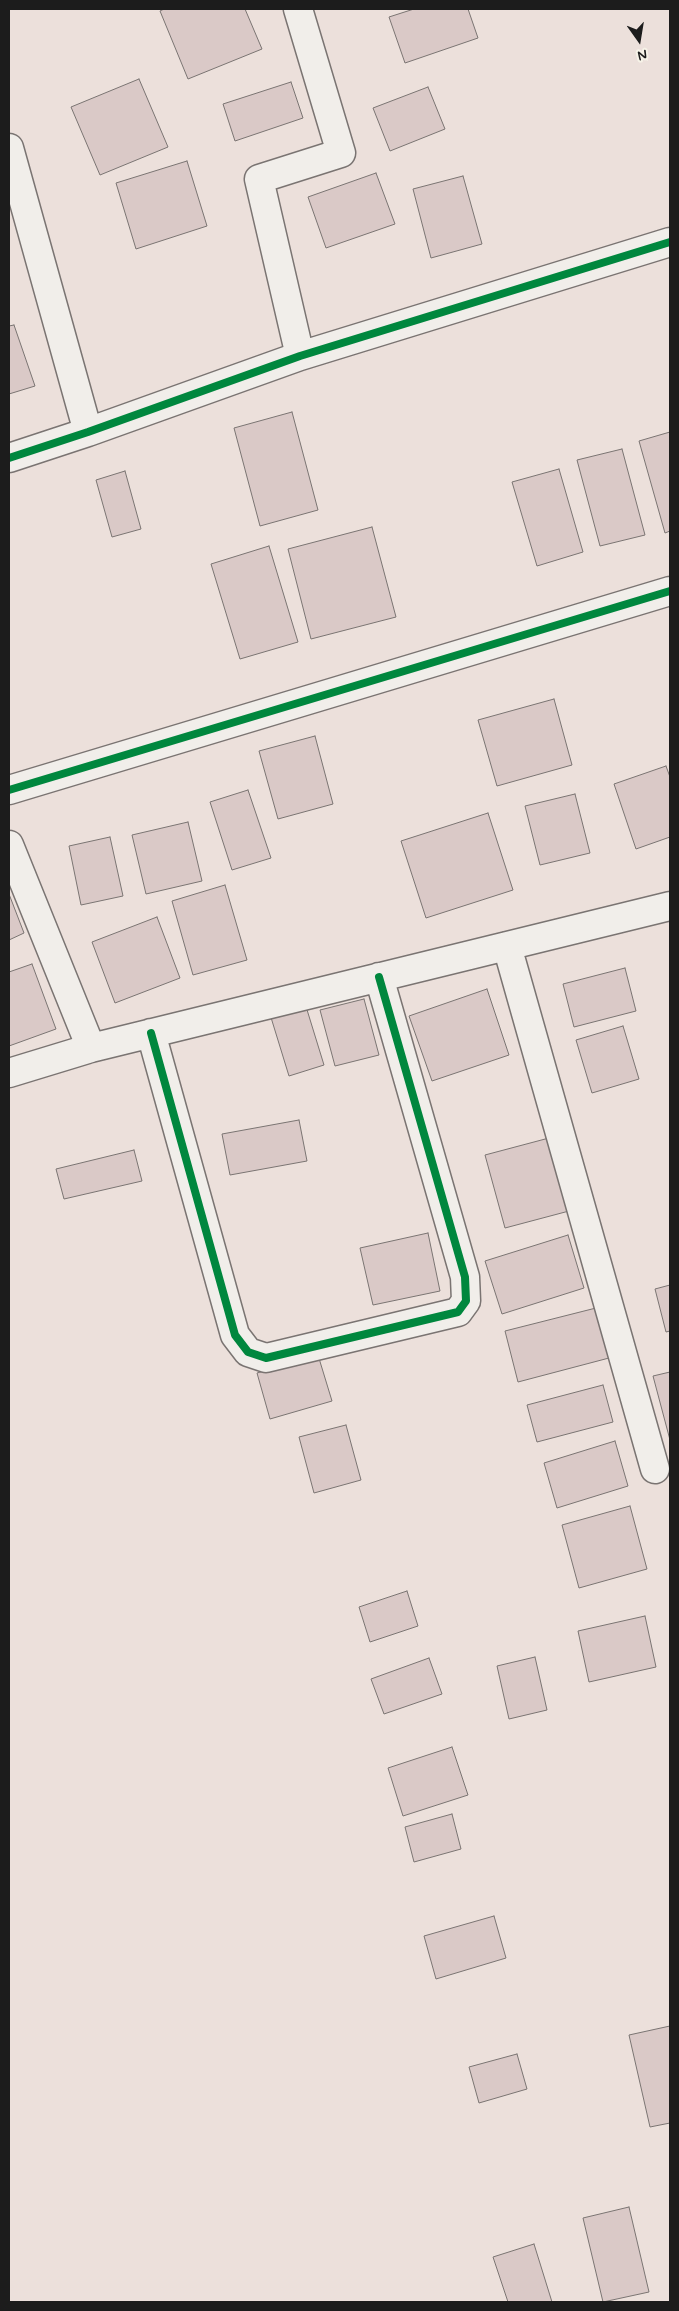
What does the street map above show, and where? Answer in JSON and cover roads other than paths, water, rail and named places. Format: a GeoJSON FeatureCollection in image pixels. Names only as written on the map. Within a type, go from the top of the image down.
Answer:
{"type":"FeatureCollection","features":[{"type":"Feature","properties":{"kind":"street"},"geometry":{"type":"LineString","coordinates":[[298,9],[341,153],[259,179],[300,356]]}},
{"type":"Feature","properties":{"kind":"street"},"geometry":{"type":"LineString","coordinates":[[9,148],[88,432]]}},
{"type":"Feature","properties":{"kind":"street"},"geometry":{"type":"LineString","coordinates":[[9,458],[88,432],[300,356],[670,242]]}},
{"type":"Feature","properties":{"kind":"street"},"geometry":{"type":"LineString","coordinates":[[9,790],[670,592]]}},
{"type":"Feature","properties":{"kind":"street"},"geometry":{"type":"LineString","coordinates":[[9,845],[91,1048]]}},
{"type":"Feature","properties":{"kind":"street"},"geometry":{"type":"LineString","coordinates":[[9,1073],[91,1048],[670,906]]}},
{"type":"Feature","properties":{"kind":"street"},"geometry":{"type":"LineString","coordinates":[[507,946],[655,1469]]}},
{"type":"Feature","properties":{"kind":"street"},"geometry":{"type":"LineString","coordinates":[[151,1033],[234,1335],[248,1352],[266,1358],[458,1312],[466,1300],[465,1277],[379,977]]}}]}
